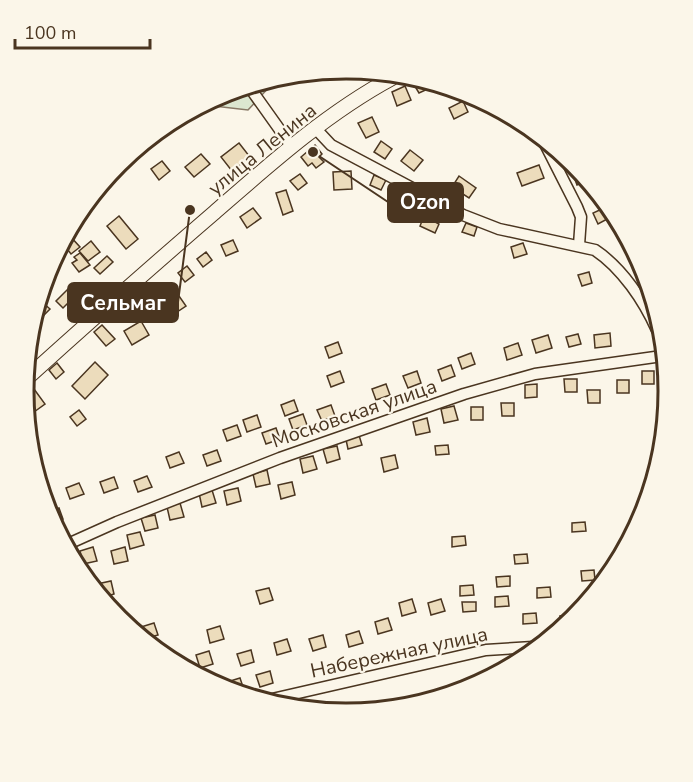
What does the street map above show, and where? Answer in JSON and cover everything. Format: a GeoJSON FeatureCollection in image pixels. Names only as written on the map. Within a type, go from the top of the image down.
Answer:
{"type":"FeatureCollection","features":[{"type":"Feature","properties":{"kind":"main road","name":"улица Ленина"},"geometry":{"type":"LineString","coordinates":[[35,371],[292,147],[360,97],[386,82]]}},
{"type":"Feature","properties":{"kind":"street"},"geometry":{"type":"LineString","coordinates":[[254,94],[292,147]]}},
{"type":"Feature","properties":{"kind":"street"},"geometry":{"type":"LineString","coordinates":[[316,129],[331,146],[463,215],[498,229],[595,249],[605,256],[649,314]]}},
{"type":"Feature","properties":{"kind":"street"},"geometry":{"type":"LineString","coordinates":[[550,155],[577,207],[580,217],[579,245]]}},
{"type":"Feature","properties":{"kind":"street","name":"Московская улица"},"geometry":{"type":"LineString","coordinates":[[73,542],[280,458],[464,394],[535,374],[657,357]]}},
{"type":"Feature","properties":{"kind":"street","name":"Набережная улица"},"geometry":{"type":"LineString","coordinates":[[283,696],[486,650],[523,648]]}},
{"type":"Feature","properties":{"kind":"green space"},"geometry":{"type":"Polygon","coordinates":[[[267,90],[248,110],[219,107],[267,90]]]}},
{"type":"Feature","properties":{"kind":"building"},"geometry":{"type":"Polygon","coordinates":[[[405,86],[411,100],[397,106],[392,92],[405,86]]]}},
{"type":"Feature","properties":{"kind":"building"},"geometry":{"type":"Polygon","coordinates":[[[415,87],[426,90],[419,93],[415,87]]]}},
{"type":"Feature","properties":{"kind":"building"},"geometry":{"type":"Polygon","coordinates":[[[462,102],[468,112],[454,119],[449,108],[462,102]]]}},
{"type":"Feature","properties":{"kind":"building"},"geometry":{"type":"Polygon","coordinates":[[[372,117],[379,132],[366,138],[358,123],[372,117]]]}},
{"type":"Feature","properties":{"kind":"building"},"geometry":{"type":"Polygon","coordinates":[[[381,141],[392,149],[385,159],[374,152],[381,141]]]}},
{"type":"Feature","properties":{"kind":"building"},"geometry":{"type":"Polygon","coordinates":[[[239,143],[250,157],[232,171],[221,157],[239,143]]]}},
{"type":"Feature","properties":{"kind":"building"},"geometry":{"type":"Polygon","coordinates":[[[315,145],[322,154],[319,157],[324,162],[316,168],[312,163],[308,166],[301,157],[315,145]]]}},
{"type":"Feature","properties":{"kind":"building"},"geometry":{"type":"Polygon","coordinates":[[[410,150],[423,160],[414,171],[401,161],[410,150]]]}},
{"type":"Feature","properties":{"kind":"building"},"geometry":{"type":"Polygon","coordinates":[[[201,154],[210,164],[194,177],[185,167],[201,154]]]}},
{"type":"Feature","properties":{"kind":"building"},"geometry":{"type":"Polygon","coordinates":[[[162,161],[170,171],[159,180],[151,169],[162,161]]]}},
{"type":"Feature","properties":{"kind":"building"},"geometry":{"type":"Polygon","coordinates":[[[539,165],[544,178],[522,186],[517,173],[539,165]]]}},
{"type":"Feature","properties":{"kind":"building"},"geometry":{"type":"Polygon","coordinates":[[[351,171],[352,189],[334,190],[333,172],[351,171]]]}},
{"type":"Feature","properties":{"kind":"building"},"geometry":{"type":"Polygon","coordinates":[[[300,174],[307,183],[298,190],[290,181],[300,174]]]}},
{"type":"Feature","properties":{"kind":"building"},"geometry":{"type":"Polygon","coordinates":[[[374,175],[386,180],[381,190],[370,185],[374,175]]]}},
{"type":"Feature","properties":{"kind":"building"},"geometry":{"type":"Polygon","coordinates":[[[459,176],[476,188],[469,198],[452,187],[459,176]]]}},
{"type":"Feature","properties":{"kind":"building"},"geometry":{"type":"Polygon","coordinates":[[[286,190],[293,211],[283,215],[276,193],[286,190]]]}},
{"type":"Feature","properties":{"kind":"building"},"geometry":{"type":"Polygon","coordinates":[[[253,208],[261,218],[247,228],[240,217],[253,208]]]}},
{"type":"Feature","properties":{"kind":"building"},"geometry":{"type":"Polygon","coordinates":[[[600,210],[607,219],[598,224],[593,213],[600,210]]]}},
{"type":"Feature","properties":{"kind":"building"},"geometry":{"type":"Polygon","coordinates":[[[119,216],[138,239],[126,249],[107,226],[119,216]]]}},
{"type":"Feature","properties":{"kind":"building"},"geometry":{"type":"Polygon","coordinates":[[[424,216],[439,224],[435,233],[420,226],[424,216]]]}},
{"type":"Feature","properties":{"kind":"building"},"geometry":{"type":"Polygon","coordinates":[[[466,223],[477,227],[474,236],[462,232],[466,223]]]}},
{"type":"Feature","properties":{"kind":"building"},"geometry":{"type":"Polygon","coordinates":[[[74,240],[80,247],[71,254],[68,250],[74,240]]]}},
{"type":"Feature","properties":{"kind":"building"},"geometry":{"type":"Polygon","coordinates":[[[233,240],[238,251],[226,256],[221,245],[233,240]]]}},
{"type":"Feature","properties":{"kind":"building"},"geometry":{"type":"Polygon","coordinates":[[[91,241],[100,252],[88,261],[79,251],[91,241]]]}},
{"type":"Feature","properties":{"kind":"building"},"geometry":{"type":"Polygon","coordinates":[[[523,243],[527,254],[514,258],[511,247],[523,243]]]}},
{"type":"Feature","properties":{"kind":"building"},"geometry":{"type":"Polygon","coordinates":[[[206,252],[212,260],[203,267],[197,259],[206,252]]]}},
{"type":"Feature","properties":{"kind":"building"},"geometry":{"type":"Polygon","coordinates":[[[80,253],[90,265],[79,272],[72,263],[77,260],[74,257],[80,253]]]}},
{"type":"Feature","properties":{"kind":"building"},"geometry":{"type":"Polygon","coordinates":[[[107,256],[113,262],[100,274],[94,268],[107,256]]]}},
{"type":"Feature","properties":{"kind":"building"},"geometry":{"type":"Polygon","coordinates":[[[187,266],[194,275],[185,282],[178,273],[187,266]]]}},
{"type":"Feature","properties":{"kind":"building"},"geometry":{"type":"Polygon","coordinates":[[[589,272],[592,283],[582,286],[578,275],[589,272]]]}},
{"type":"Feature","properties":{"kind":"building"},"geometry":{"type":"Polygon","coordinates":[[[67,290],[74,297],[63,308],[56,301],[67,290]]]}},
{"type":"Feature","properties":{"kind":"building"},"geometry":{"type":"Polygon","coordinates":[[[179,296],[186,306],[177,312],[170,303],[179,296]]]}},
{"type":"Feature","properties":{"kind":"building"},"geometry":{"type":"Polygon","coordinates":[[[46,306],[50,309],[44,315],[46,306]]]}},
{"type":"Feature","properties":{"kind":"building"},"geometry":{"type":"Polygon","coordinates":[[[141,321],[149,335],[132,345],[124,331],[141,321]]]}},
{"type":"Feature","properties":{"kind":"building"},"geometry":{"type":"Polygon","coordinates":[[[102,325],[115,339],[106,346],[94,332],[102,325]]]}},
{"type":"Feature","properties":{"kind":"building"},"geometry":{"type":"Polygon","coordinates":[[[610,333],[611,346],[595,348],[594,335],[610,333]]]}},
{"type":"Feature","properties":{"kind":"building"},"geometry":{"type":"Polygon","coordinates":[[[578,334],[581,344],[569,347],[566,337],[578,334]]]}},
{"type":"Feature","properties":{"kind":"building"},"geometry":{"type":"Polygon","coordinates":[[[548,335],[552,348],[536,353],[532,340],[548,335]]]}},
{"type":"Feature","properties":{"kind":"building"},"geometry":{"type":"Polygon","coordinates":[[[338,342],[342,353],[329,358],[325,347],[338,342]]]}},
{"type":"Feature","properties":{"kind":"building"},"geometry":{"type":"Polygon","coordinates":[[[518,343],[522,355],[507,360],[504,348],[518,343]]]}},
{"type":"Feature","properties":{"kind":"building"},"geometry":{"type":"Polygon","coordinates":[[[471,353],[475,364],[462,369],[458,358],[471,353]]]}},
{"type":"Feature","properties":{"kind":"building"},"geometry":{"type":"Polygon","coordinates":[[[95,362],[108,375],[85,399],[72,386],[95,362]]]}},
{"type":"Feature","properties":{"kind":"building"},"geometry":{"type":"Polygon","coordinates":[[[57,363],[64,372],[56,379],[49,370],[57,363]]]}},
{"type":"Feature","properties":{"kind":"building"},"geometry":{"type":"Polygon","coordinates":[[[451,365],[455,376],[442,381],[438,370],[451,365]]]}},
{"type":"Feature","properties":{"kind":"building"},"geometry":{"type":"Polygon","coordinates":[[[340,371],[344,382],[331,387],[327,376],[340,371]]]}},
{"type":"Feature","properties":{"kind":"building"},"geometry":{"type":"Polygon","coordinates":[[[417,371],[421,383],[408,388],[403,376],[417,371]]]}},
{"type":"Feature","properties":{"kind":"building"},"geometry":{"type":"Polygon","coordinates":[[[642,371],[654,371],[654,384],[642,384],[642,371]]]}},
{"type":"Feature","properties":{"kind":"building"},"geometry":{"type":"Polygon","coordinates":[[[564,379],[577,379],[577,392],[565,392],[564,379]]]}},
{"type":"Feature","properties":{"kind":"building"},"geometry":{"type":"Polygon","coordinates":[[[617,380],[629,380],[629,393],[617,393],[617,380]]]}},
{"type":"Feature","properties":{"kind":"building"},"geometry":{"type":"Polygon","coordinates":[[[386,384],[390,395],[376,400],[372,389],[386,384]]]}},
{"type":"Feature","properties":{"kind":"building"},"geometry":{"type":"Polygon","coordinates":[[[537,384],[537,397],[525,398],[525,385],[537,384]]]}},
{"type":"Feature","properties":{"kind":"building"},"geometry":{"type":"Polygon","coordinates":[[[34,389],[45,404],[35,411],[34,389]]]}},
{"type":"Feature","properties":{"kind":"building"},"geometry":{"type":"Polygon","coordinates":[[[587,390],[600,390],[600,403],[588,403],[587,390]]]}},
{"type":"Feature","properties":{"kind":"building"},"geometry":{"type":"Polygon","coordinates":[[[294,400],[298,411],[285,416],[281,405],[294,400]]]}},
{"type":"Feature","properties":{"kind":"building"},"geometry":{"type":"Polygon","coordinates":[[[501,403],[514,403],[514,416],[502,416],[501,403]]]}},
{"type":"Feature","properties":{"kind":"building"},"geometry":{"type":"Polygon","coordinates":[[[331,405],[335,416],[322,421],[317,410],[331,405]]]}},
{"type":"Feature","properties":{"kind":"building"},"geometry":{"type":"Polygon","coordinates":[[[454,406],[458,420],[444,423],[441,409],[454,406]]]}},
{"type":"Feature","properties":{"kind":"building"},"geometry":{"type":"Polygon","coordinates":[[[471,407],[483,407],[483,420],[471,420],[471,407]]]}},
{"type":"Feature","properties":{"kind":"building"},"geometry":{"type":"Polygon","coordinates":[[[79,410],[86,419],[77,426],[70,417],[79,410]]]}},
{"type":"Feature","properties":{"kind":"building"},"geometry":{"type":"Polygon","coordinates":[[[303,414],[307,425],[293,430],[289,419],[303,414]]]}},
{"type":"Feature","properties":{"kind":"building"},"geometry":{"type":"Polygon","coordinates":[[[257,415],[261,427],[247,432],[243,420],[257,415]]]}},
{"type":"Feature","properties":{"kind":"building"},"geometry":{"type":"Polygon","coordinates":[[[427,418],[430,432],[416,435],[413,422],[427,418]]]}},
{"type":"Feature","properties":{"kind":"building"},"geometry":{"type":"Polygon","coordinates":[[[237,425],[241,436],[227,441],[223,430],[237,425]]]}},
{"type":"Feature","properties":{"kind":"building"},"geometry":{"type":"Polygon","coordinates":[[[276,428],[280,439],[266,444],[262,433],[276,428]]]}},
{"type":"Feature","properties":{"kind":"building"},"geometry":{"type":"Polygon","coordinates":[[[358,432],[362,445],[348,449],[345,435],[358,432]]]}},
{"type":"Feature","properties":{"kind":"building"},"geometry":{"type":"Polygon","coordinates":[[[448,445],[449,454],[436,455],[435,446],[448,445]]]}},
{"type":"Feature","properties":{"kind":"building"},"geometry":{"type":"Polygon","coordinates":[[[337,446],[340,459],[327,463],[323,449],[337,446]]]}},
{"type":"Feature","properties":{"kind":"building"},"geometry":{"type":"Polygon","coordinates":[[[217,450],[221,461],[207,466],[203,455],[217,450]]]}},
{"type":"Feature","properties":{"kind":"building"},"geometry":{"type":"Polygon","coordinates":[[[179,452],[184,463],[170,468],[166,457],[179,452]]]}},
{"type":"Feature","properties":{"kind":"building"},"geometry":{"type":"Polygon","coordinates":[[[395,455],[398,468],[384,472],[381,458],[395,455]]]}},
{"type":"Feature","properties":{"kind":"building"},"geometry":{"type":"Polygon","coordinates":[[[313,456],[317,469],[303,473],[300,459],[313,456]]]}},
{"type":"Feature","properties":{"kind":"building"},"geometry":{"type":"Polygon","coordinates":[[[267,470],[270,484],[256,487],[253,474],[267,470]]]}},
{"type":"Feature","properties":{"kind":"building"},"geometry":{"type":"Polygon","coordinates":[[[147,476],[152,487],[138,492],[134,481],[147,476]]]}},
{"type":"Feature","properties":{"kind":"building"},"geometry":{"type":"Polygon","coordinates":[[[114,477],[118,488],[104,493],[100,482],[114,477]]]}},
{"type":"Feature","properties":{"kind":"building"},"geometry":{"type":"Polygon","coordinates":[[[292,482],[295,495],[281,499],[278,485],[292,482]]]}},
{"type":"Feature","properties":{"kind":"building"},"geometry":{"type":"Polygon","coordinates":[[[79,483],[84,494],[70,499],[66,488],[79,483]]]}},
{"type":"Feature","properties":{"kind":"building"},"geometry":{"type":"Polygon","coordinates":[[[238,488],[241,501],[227,505],[224,491],[238,488]]]}},
{"type":"Feature","properties":{"kind":"building"},"geometry":{"type":"Polygon","coordinates":[[[212,490],[216,503],[202,507],[199,493],[212,490]]]}},
{"type":"Feature","properties":{"kind":"building"},"geometry":{"type":"Polygon","coordinates":[[[180,503],[184,517],[170,520],[167,507],[180,503]]]}},
{"type":"Feature","properties":{"kind":"building"},"geometry":{"type":"Polygon","coordinates":[[[155,515],[158,528],[145,531],[141,518],[155,515]]]}},
{"type":"Feature","properties":{"kind":"building"},"geometry":{"type":"Polygon","coordinates":[[[585,522],[586,531],[572,532],[572,523],[585,522]]]}},
{"type":"Feature","properties":{"kind":"building"},"geometry":{"type":"Polygon","coordinates":[[[140,532],[144,545],[130,549],[127,535],[140,532]]]}},
{"type":"Feature","properties":{"kind":"building"},"geometry":{"type":"Polygon","coordinates":[[[465,536],[466,545],[452,547],[452,537],[465,536]]]}},
{"type":"Feature","properties":{"kind":"building"},"geometry":{"type":"Polygon","coordinates":[[[93,547],[97,561],[87,563],[80,551],[93,547]]]}},
{"type":"Feature","properties":{"kind":"building"},"geometry":{"type":"Polygon","coordinates":[[[125,547],[128,561],[114,564],[111,551],[125,547]]]}},
{"type":"Feature","properties":{"kind":"building"},"geometry":{"type":"Polygon","coordinates":[[[527,554],[528,563],[515,564],[514,555],[527,554]]]}},
{"type":"Feature","properties":{"kind":"building"},"geometry":{"type":"Polygon","coordinates":[[[594,570],[595,580],[582,581],[581,571],[594,570]]]}},
{"type":"Feature","properties":{"kind":"building"},"geometry":{"type":"Polygon","coordinates":[[[510,576],[510,586],[497,587],[496,577],[510,576]]]}},
{"type":"Feature","properties":{"kind":"building"},"geometry":{"type":"Polygon","coordinates":[[[111,581],[114,594],[110,595],[101,583],[111,581]]]}},
{"type":"Feature","properties":{"kind":"building"},"geometry":{"type":"Polygon","coordinates":[[[473,585],[474,595],[460,596],[460,586],[473,585]]]}},
{"type":"Feature","properties":{"kind":"building"},"geometry":{"type":"Polygon","coordinates":[[[550,587],[551,597],[537,598],[537,588],[550,587]]]}},
{"type":"Feature","properties":{"kind":"building"},"geometry":{"type":"Polygon","coordinates":[[[269,588],[273,600],[260,604],[256,591],[269,588]]]}},
{"type":"Feature","properties":{"kind":"building"},"geometry":{"type":"Polygon","coordinates":[[[508,596],[509,606],[495,607],[495,597],[508,596]]]}},
{"type":"Feature","properties":{"kind":"building"},"geometry":{"type":"Polygon","coordinates":[[[412,599],[416,612],[402,616],[399,603],[412,599]]]}},
{"type":"Feature","properties":{"kind":"building"},"geometry":{"type":"Polygon","coordinates":[[[441,599],[445,611],[431,615],[428,603],[441,599]]]}},
{"type":"Feature","properties":{"kind":"building"},"geometry":{"type":"Polygon","coordinates":[[[462,602],[476,602],[476,611],[463,612],[462,602]]]}},
{"type":"Feature","properties":{"kind":"building"},"geometry":{"type":"Polygon","coordinates":[[[536,613],[537,623],[523,624],[523,614],[536,613]]]}},
{"type":"Feature","properties":{"kind":"building"},"geometry":{"type":"Polygon","coordinates":[[[388,618],[392,630],[378,634],[375,622],[388,618]]]}},
{"type":"Feature","properties":{"kind":"building"},"geometry":{"type":"Polygon","coordinates":[[[154,623],[158,635],[154,636],[142,627],[154,623]]]}},
{"type":"Feature","properties":{"kind":"building"},"geometry":{"type":"Polygon","coordinates":[[[220,626],[224,639],[210,643],[207,630],[220,626]]]}},
{"type":"Feature","properties":{"kind":"building"},"geometry":{"type":"Polygon","coordinates":[[[359,631],[363,643],[349,647],[346,635],[359,631]]]}},
{"type":"Feature","properties":{"kind":"building"},"geometry":{"type":"Polygon","coordinates":[[[323,635],[326,647],[313,651],[309,639],[323,635]]]}},
{"type":"Feature","properties":{"kind":"building"},"geometry":{"type":"Polygon","coordinates":[[[287,639],[291,651],[277,655],[274,643],[287,639]]]}},
{"type":"Feature","properties":{"kind":"building"},"geometry":{"type":"Polygon","coordinates":[[[251,650],[254,662],[241,666],[237,654],[251,650]]]}},
{"type":"Feature","properties":{"kind":"building"},"geometry":{"type":"Polygon","coordinates":[[[209,651],[213,664],[199,666],[196,655],[209,651]]]}},
{"type":"Feature","properties":{"kind":"building"},"geometry":{"type":"Polygon","coordinates":[[[270,671],[273,683],[260,687],[256,675],[270,671]]]}},
{"type":"Feature","properties":{"kind":"building"},"geometry":{"type":"Polygon","coordinates":[[[240,678],[242,685],[231,681],[240,678]]]}},
{"type":"Feature","properties":{"kind":"place","name":"Ozon"},"geometry":{"type":"Point","coordinates":[313,152]}},
{"type":"Feature","properties":{"kind":"place","name":"Сельмаг"},"geometry":{"type":"Point","coordinates":[190,210]}}]}
